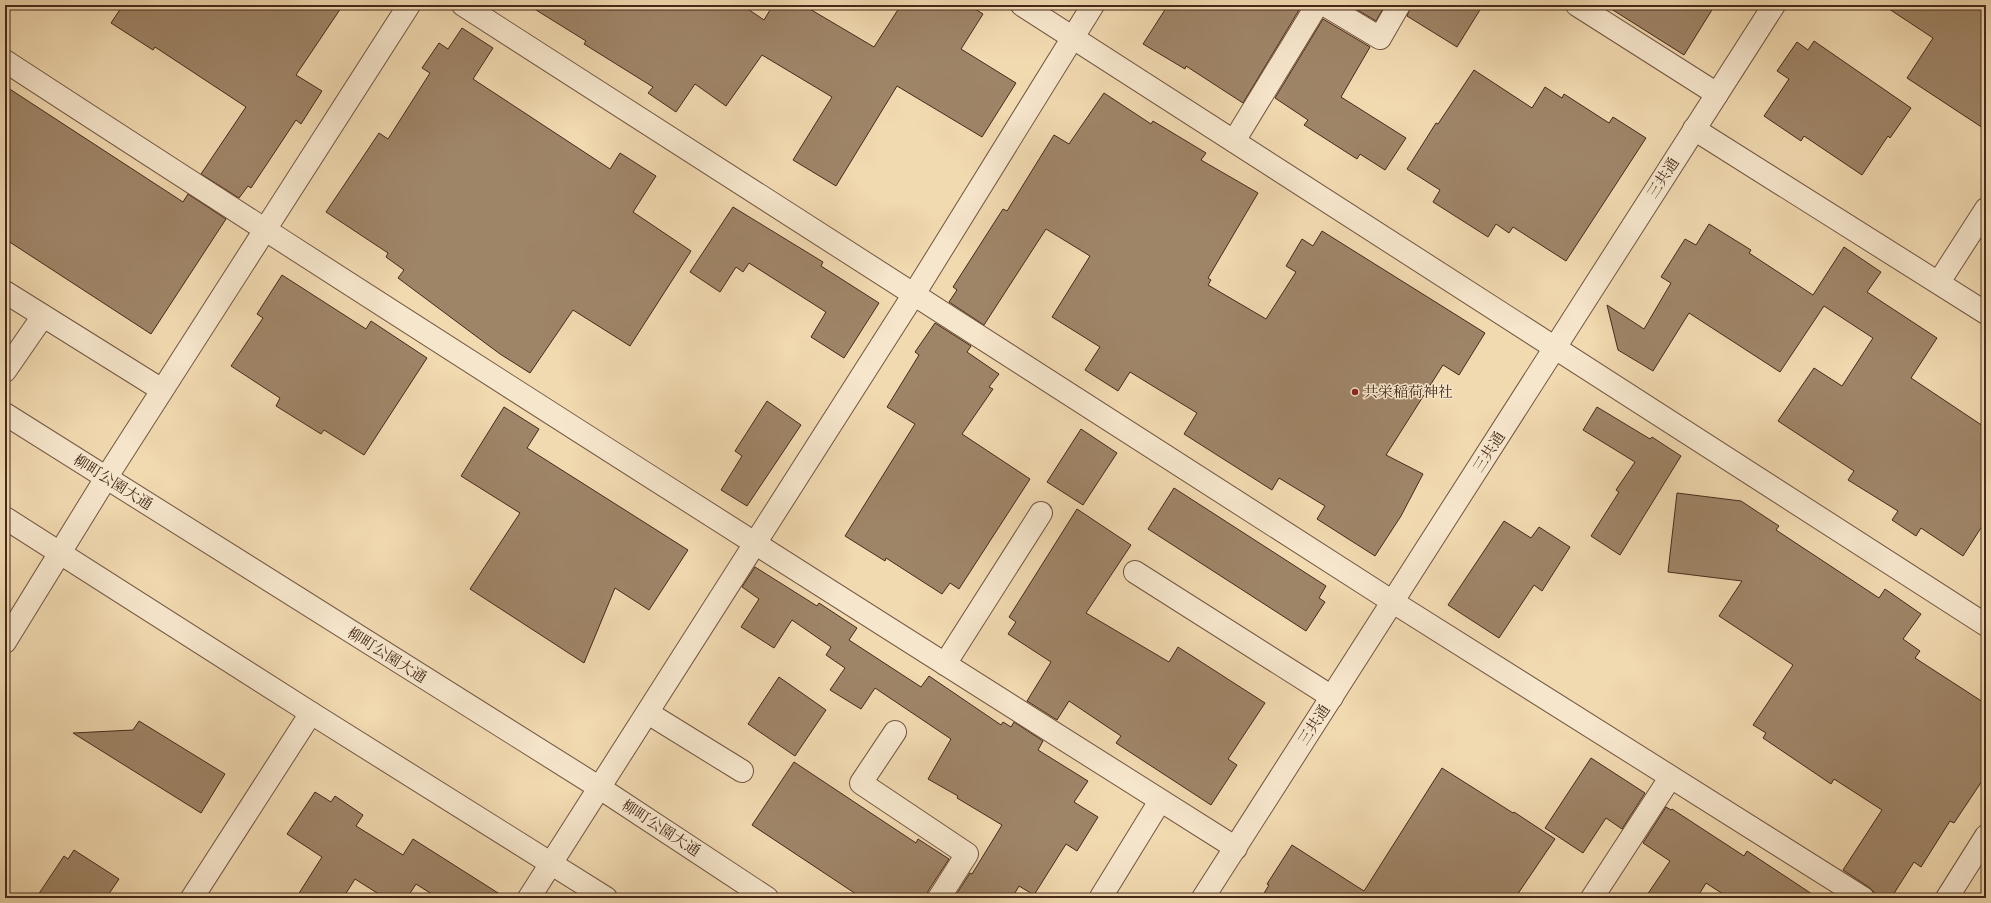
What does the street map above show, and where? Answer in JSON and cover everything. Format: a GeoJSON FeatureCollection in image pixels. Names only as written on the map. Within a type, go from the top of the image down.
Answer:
{"type":"FeatureCollection","features":[{"type":"Feature","properties":{"kind":"street"},"geometry":{"type":"LineString","coordinates":[[5,642],[61,554],[106,478],[409,5]]}},
{"type":"Feature","properties":{"kind":"street"},"geometry":{"type":"LineString","coordinates":[[463,5],[1393,602],[1670,778],[1863,898]]}},
{"type":"Feature","properties":{"kind":"street"},"geometry":{"type":"LineString","coordinates":[[1022,5],[1556,346],[1986,625]]}},
{"type":"Feature","properties":{"kind":"street"},"geometry":{"type":"LineString","coordinates":[[529,898],[914,294],[1093,5]]}},
{"type":"Feature","properties":{"kind":"street"},"geometry":{"type":"LineString","coordinates":[[1234,141],[1317,5]]}},
{"type":"Feature","properties":{"kind":"street"},"geometry":{"type":"LineString","coordinates":[[1325,5],[1380,38],[1399,5]]}},
{"type":"Feature","properties":{"kind":"street"},"geometry":{"type":"LineString","coordinates":[[1577,5],[1717,94]]}},
{"type":"Feature","properties":{"kind":"street","name":"三共通"},"geometry":{"type":"LineString","coordinates":[[1203,898],[1774,5]]}},
{"type":"Feature","properties":{"kind":"street"},"geometry":{"type":"LineString","coordinates":[[5,61],[264,230],[754,544],[1236,848]]}},
{"type":"Feature","properties":{"kind":"street"},"geometry":{"type":"LineString","coordinates":[[1694,129],[1986,313]]}},
{"type":"Feature","properties":{"kind":"street"},"geometry":{"type":"LineString","coordinates":[[1939,282],[1986,208]]}},
{"type":"Feature","properties":{"kind":"street"},"geometry":{"type":"LineString","coordinates":[[5,292],[162,390]]}},
{"type":"Feature","properties":{"kind":"street"},"geometry":{"type":"LineString","coordinates":[[5,371],[43,316]]}},
{"type":"Feature","properties":{"kind":"street","name":"柳町公園大通"},"geometry":{"type":"LineString","coordinates":[[5,414],[600,788],[767,898]]}},
{"type":"Feature","properties":{"kind":"street"},"geometry":{"type":"LineString","coordinates":[[945,664],[1041,513]]}},
{"type":"Feature","properties":{"kind":"street"},"geometry":{"type":"LineString","coordinates":[[5,518],[311,713],[606,898]]}},
{"type":"Feature","properties":{"kind":"street"},"geometry":{"type":"LineString","coordinates":[[1135,572],[1332,697]]}},
{"type":"Feature","properties":{"kind":"street"},"geometry":{"type":"LineString","coordinates":[[192,898],[311,713]]}},
{"type":"Feature","properties":{"kind":"street"},"geometry":{"type":"LineString","coordinates":[[648,713],[742,771]]}},
{"type":"Feature","properties":{"kind":"street"},"geometry":{"type":"LineString","coordinates":[[895,732],[861,783],[967,854],[939,898]]}},
{"type":"Feature","properties":{"kind":"street"},"geometry":{"type":"LineString","coordinates":[[1592,898],[1670,778]]}},
{"type":"Feature","properties":{"kind":"street"},"geometry":{"type":"LineString","coordinates":[[1103,898],[1101,897],[1160,800]]}},
{"type":"Feature","properties":{"kind":"street"},"geometry":{"type":"LineString","coordinates":[[1947,898],[1986,836]]}},
{"type":"Feature","properties":{"kind":"building"},"geometry":{"type":"Polygon","coordinates":[[[123,5],[343,5],[296,75],[322,91],[301,124],[296,120],[251,188],[248,186],[239,198],[201,174],[246,107],[155,47],[153,50],[111,23],[123,5]]]}},
{"type":"Feature","properties":{"kind":"building"},"geometry":{"type":"Polygon","coordinates":[[[528,5],[742,5],[764,20],[773,5],[803,5],[874,47],[901,5],[969,5],[983,14],[961,49],[1016,83],[982,137],[897,86],[836,186],[793,160],[832,97],[762,55],[726,106],[695,84],[676,112],[648,93],[653,87],[584,44],[586,41],[528,5]]]}},
{"type":"Feature","properties":{"kind":"building"},"geometry":{"type":"Polygon","coordinates":[[[1168,5],[1302,5],[1243,103],[1186,66],[1185,69],[1143,44],[1168,5]]]}},
{"type":"Feature","properties":{"kind":"building"},"geometry":{"type":"Polygon","coordinates":[[[1349,5],[1385,5],[1376,21],[1349,5]]]}},
{"type":"Feature","properties":{"kind":"building"},"geometry":{"type":"Polygon","coordinates":[[[1411,5],[1483,5],[1457,47],[1407,16],[1411,5]]]}},
{"type":"Feature","properties":{"kind":"building"},"geometry":{"type":"Polygon","coordinates":[[[1605,5],[1715,5],[1684,55],[1605,5]]]}},
{"type":"Feature","properties":{"kind":"building"},"geometry":{"type":"Polygon","coordinates":[[[1883,5],[1986,5],[1986,130],[1907,78],[1933,38],[1883,5]]]}},
{"type":"Feature","properties":{"kind":"building"},"geometry":{"type":"Polygon","coordinates":[[[1323,19],[1370,47],[1341,97],[1406,138],[1385,170],[1360,154],[1357,159],[1304,125],[1308,120],[1275,98],[1323,19]]]}},
{"type":"Feature","properties":{"kind":"building"},"geometry":{"type":"Polygon","coordinates":[[[462,28],[493,48],[473,79],[610,169],[620,153],[656,176],[633,212],[691,251],[630,346],[573,310],[530,373],[500,354],[398,278],[404,270],[386,257],[388,253],[326,212],[379,133],[388,139],[430,73],[422,68],[439,43],[448,49],[462,28]]]}},
{"type":"Feature","properties":{"kind":"building"},"geometry":{"type":"Polygon","coordinates":[[[1814,41],[1911,108],[1890,138],[1888,136],[1862,175],[1804,136],[1801,141],[1764,116],[1789,79],[1777,71],[1797,42],[1808,50],[1814,41]]]}},
{"type":"Feature","properties":{"kind":"building"},"geometry":{"type":"Polygon","coordinates":[[[1474,70],[1532,108],[1545,87],[1562,98],[1564,94],[1609,123],[1613,117],[1646,138],[1566,261],[1513,227],[1509,233],[1496,224],[1488,237],[1433,202],[1440,190],[1407,169],[1436,123],[1438,124],[1474,70]]]}},
{"type":"Feature","properties":{"kind":"building"},"geometry":{"type":"Polygon","coordinates":[[[5,86],[183,202],[188,194],[226,219],[151,334],[5,239],[5,86]]]}},
{"type":"Feature","properties":{"kind":"building"},"geometry":{"type":"Polygon","coordinates":[[[1104,93],[1151,124],[1153,121],[1206,153],[1201,160],[1258,193],[1208,278],[1211,280],[1208,285],[1266,319],[1296,272],[1286,266],[1302,239],[1313,246],[1322,231],[1485,333],[1459,375],[1443,365],[1386,455],[1423,474],[1401,516],[1375,556],[1317,519],[1325,506],[1279,478],[1272,490],[1184,434],[1197,413],[1130,372],[1118,391],[1085,370],[1100,347],[1052,317],[1090,256],[1046,229],[984,325],[949,302],[957,290],[953,287],[1003,209],[1007,211],[1054,135],[1069,144],[1104,93]]]}},
{"type":"Feature","properties":{"kind":"building"},"geometry":{"type":"Polygon","coordinates":[[[733,207],[823,262],[821,266],[879,303],[844,358],[811,337],[826,312],[749,263],[743,272],[736,267],[720,292],[690,272],[733,207]]]}},
{"type":"Feature","properties":{"kind":"building"},"geometry":{"type":"Polygon","coordinates":[[[1709,224],[1751,250],[1749,253],[1813,295],[1844,247],[1881,272],[1867,292],[1937,338],[1911,378],[1986,428],[1986,520],[1963,556],[1921,528],[1916,536],[1892,520],[1898,511],[1848,480],[1854,471],[1778,421],[1814,368],[1842,386],[1873,338],[1824,306],[1780,372],[1689,313],[1653,371],[1618,350],[1607,305],[1644,329],[1671,283],[1661,277],[1685,239],[1696,245],[1709,224]]]}},
{"type":"Feature","properties":{"kind":"building"},"geometry":{"type":"Polygon","coordinates":[[[282,275],[366,329],[371,321],[427,358],[364,455],[324,430],[321,434],[276,406],[280,398],[231,366],[263,318],[257,314],[282,275]]]}},
{"type":"Feature","properties":{"kind":"building"},"geometry":{"type":"Polygon","coordinates":[[[935,323],[971,346],[967,352],[999,374],[989,387],[993,389],[962,434],[1030,479],[959,589],[950,583],[942,594],[886,558],[885,561],[845,536],[915,424],[887,407],[919,355],[915,352],[935,323]]]}},
{"type":"Feature","properties":{"kind":"building"},"geometry":{"type":"Polygon","coordinates":[[[767,401],[801,425],[747,506],[721,490],[742,456],[735,451],[767,401]]]}},
{"type":"Feature","properties":{"kind":"building"},"geometry":{"type":"Polygon","coordinates":[[[504,407],[539,429],[527,448],[688,550],[649,610],[615,588],[584,663],[470,589],[520,513],[461,476],[504,407]]]}},
{"type":"Feature","properties":{"kind":"building"},"geometry":{"type":"Polygon","coordinates":[[[1597,407],[1650,439],[1652,437],[1681,456],[1620,555],[1591,536],[1619,492],[1616,490],[1635,462],[1583,430],[1597,407]]]}},
{"type":"Feature","properties":{"kind":"building"},"geometry":{"type":"Polygon","coordinates":[[[1081,429],[1117,453],[1083,505],[1047,482],[1081,429]]]}},
{"type":"Feature","properties":{"kind":"building"},"geometry":{"type":"Polygon","coordinates":[[[1174,488],[1326,586],[1319,598],[1325,602],[1306,631],[1148,529],[1174,488]]]}},
{"type":"Feature","properties":{"kind":"building"},"geometry":{"type":"Polygon","coordinates":[[[1677,493],[1741,501],[1779,526],[1776,530],[1879,598],[1885,589],[1921,614],[1903,639],[1920,651],[1915,658],[1986,704],[1986,775],[1954,823],[1950,821],[1921,867],[1914,862],[1891,898],[1875,898],[1874,892],[1870,888],[1843,870],[1882,810],[1834,779],[1831,784],[1763,738],[1766,733],[1753,725],[1793,665],[1719,616],[1742,581],[1668,572],[1677,493]]]}},
{"type":"Feature","properties":{"kind":"building"},"geometry":{"type":"Polygon","coordinates":[[[1077,509],[1131,545],[1086,613],[1169,662],[1178,647],[1265,703],[1228,759],[1237,765],[1211,805],[1116,743],[1121,736],[1069,701],[1057,720],[1027,701],[1051,662],[1008,634],[1016,622],[1009,617],[1077,509]]]}},
{"type":"Feature","properties":{"kind":"building"},"geometry":{"type":"Polygon","coordinates":[[[1504,521],[1531,538],[1539,527],[1570,547],[1542,591],[1534,585],[1499,638],[1448,605],[1504,521]]]}},
{"type":"Feature","properties":{"kind":"building"},"geometry":{"type":"Polygon","coordinates":[[[755,567],[817,606],[819,603],[857,628],[849,640],[921,687],[929,676],[1001,725],[1003,722],[1011,727],[1014,722],[1043,741],[1038,750],[1088,781],[1074,802],[1098,817],[1077,851],[1066,844],[1034,895],[1019,886],[1012,898],[954,898],[970,873],[972,874],[1002,825],[957,798],[958,796],[928,779],[951,739],[875,688],[861,709],[830,690],[845,668],[826,655],[831,647],[792,620],[774,648],[741,627],[759,599],[742,587],[755,567]]]}},
{"type":"Feature","properties":{"kind":"building"},"geometry":{"type":"Polygon","coordinates":[[[779,677],[826,710],[795,756],[748,724],[779,677]]]}},
{"type":"Feature","properties":{"kind":"building"},"geometry":{"type":"Polygon","coordinates":[[[139,721],[225,774],[201,813],[73,733],[133,730],[139,721]]]}},
{"type":"Feature","properties":{"kind":"building"},"geometry":{"type":"Polygon","coordinates":[[[1591,758],[1645,793],[1622,829],[1606,818],[1583,853],[1545,828],[1591,758]]]}},
{"type":"Feature","properties":{"kind":"building"},"geometry":{"type":"Polygon","coordinates":[[[794,762],[916,843],[918,839],[949,859],[928,891],[927,898],[862,898],[752,825],[794,762]]]}},
{"type":"Feature","properties":{"kind":"building"},"geometry":{"type":"Polygon","coordinates":[[[1442,768],[1555,839],[1515,898],[1261,898],[1269,885],[1267,884],[1292,845],[1364,891],[1442,768]]]}},
{"type":"Feature","properties":{"kind":"building"},"geometry":{"type":"Polygon","coordinates":[[[315,792],[331,802],[335,796],[363,815],[356,826],[403,855],[413,839],[506,898],[438,898],[416,884],[407,898],[385,898],[355,879],[343,898],[296,898],[322,857],[287,834],[315,792]]]}},
{"type":"Feature","properties":{"kind":"building"},"geometry":{"type":"Polygon","coordinates":[[[1666,807],[1671,810],[1672,809],[1744,856],[1747,851],[1818,898],[1729,898],[1706,883],[1697,898],[1645,898],[1670,861],[1643,843],[1666,807]]]}},
{"type":"Feature","properties":{"kind":"building"},"geometry":{"type":"Polygon","coordinates":[[[74,850],[119,879],[106,898],[36,898],[64,856],[68,859],[74,850]]]}},
{"type":"Feature","properties":{"kind":"place","name":"共栄稲荷神社"},"geometry":{"type":"Point","coordinates":[1355,392]}}]}
